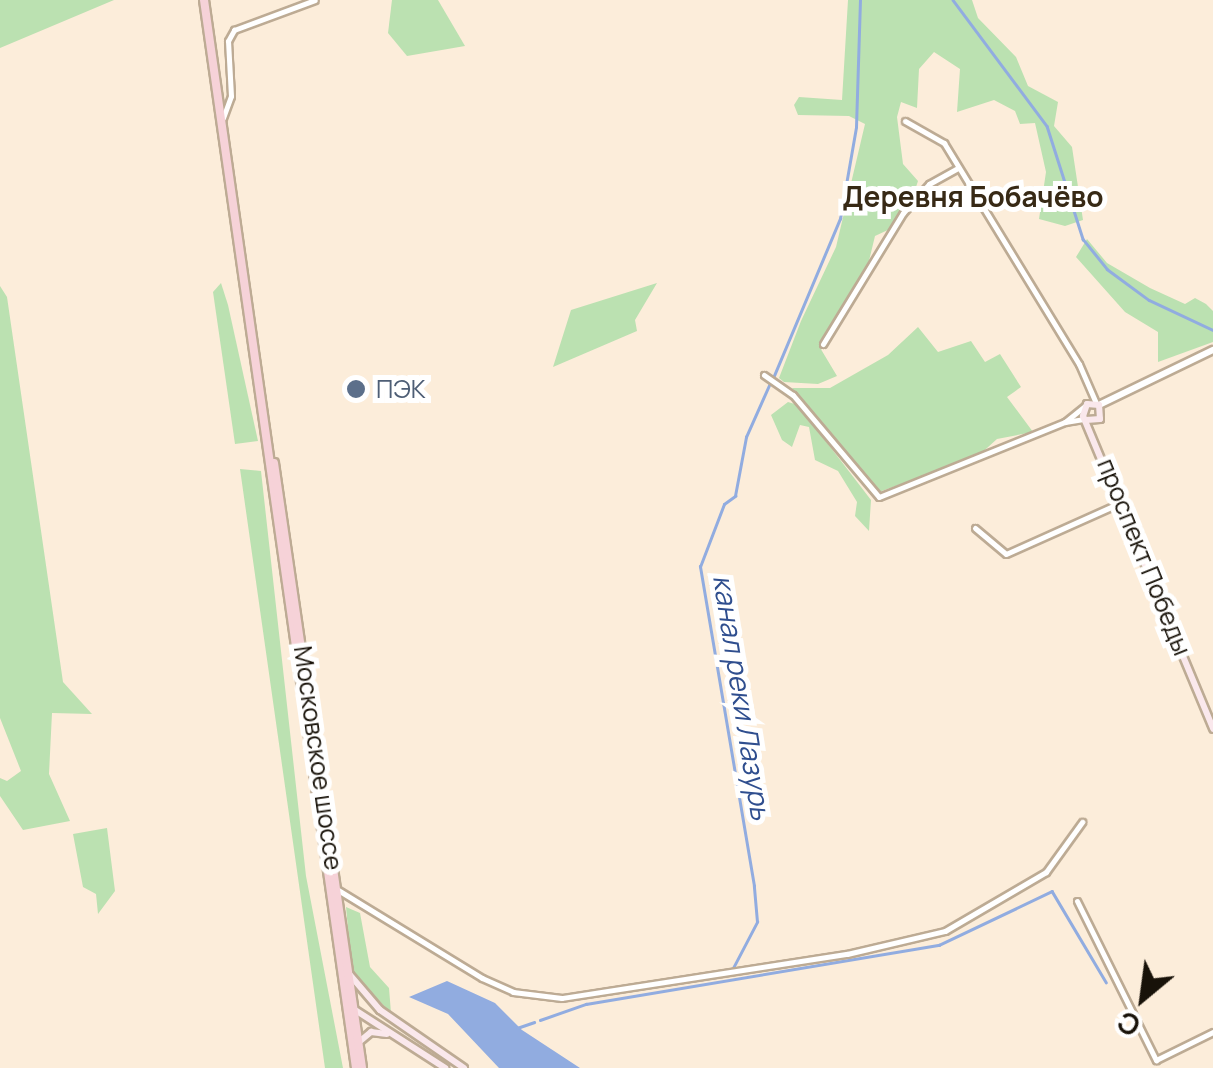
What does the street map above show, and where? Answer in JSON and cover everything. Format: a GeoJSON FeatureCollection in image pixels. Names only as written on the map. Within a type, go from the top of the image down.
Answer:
{"type":"FeatureCollection","features":[{"type":"Feature","properties":{"kind":"main road","name":"Московское шоссе"},"geometry":{"type":"LineString","coordinates":[[204,0],[359,1068]]}},
{"type":"Feature","properties":{"kind":"main road"},"geometry":{"type":"LineString","coordinates":[[1085,406],[1097,404]]}},
{"type":"Feature","properties":{"kind":"main road","name":"проспект Победы"},"geometry":{"type":"LineString","coordinates":[[1097,404],[1101,418],[1097,442]]}},
{"type":"Feature","properties":{"kind":"main road","name":"проспект Победы"},"geometry":{"type":"LineString","coordinates":[[1085,406],[1086,420],[1213,729]]}},
{"type":"Feature","properties":{"kind":"main road"},"geometry":{"type":"LineString","coordinates":[[1086,420],[1101,418]]}},
{"type":"Feature","properties":{"kind":"main road","name":"Московское шоссе"},"geometry":{"type":"LineString","coordinates":[[270,450],[340,914],[359,1068]]}},
{"type":"Feature","properties":{"kind":"main road"},"geometry":{"type":"LineString","coordinates":[[348,971],[375,1006],[464,1068]]}},
{"type":"Feature","properties":{"kind":"main road"},"geometry":{"type":"LineString","coordinates":[[350,1006],[445,1068]]}},
{"type":"Feature","properties":{"kind":"main road"},"geometry":{"type":"LineString","coordinates":[[358,1044],[371,1032],[395,1036]]}},
{"type":"Feature","properties":{"kind":"main road"},"geometry":{"type":"LineString","coordinates":[[422,1054],[429,1044]]}},
{"type":"Feature","properties":{"kind":"street"},"geometry":{"type":"LineString","coordinates":[[222,121],[231,96],[228,41],[234,30],[315,0]]}},
{"type":"Feature","properties":{"kind":"street"},"geometry":{"type":"LineString","coordinates":[[905,121],[936,136],[958,168],[1074,356],[1097,404],[1213,349]]}},
{"type":"Feature","properties":{"kind":"street"},"geometry":{"type":"LineString","coordinates":[[823,344],[904,213],[929,184],[958,168]]}},
{"type":"Feature","properties":{"kind":"street"},"geometry":{"type":"LineString","coordinates":[[764,376],[793,394],[879,498],[1064,422],[1085,406]]}},
{"type":"Feature","properties":{"kind":"street"},"geometry":{"type":"LineString","coordinates":[[1101,418],[1117,397]]}},
{"type":"Feature","properties":{"kind":"street"},"geometry":{"type":"LineString","coordinates":[[1064,422],[1086,420]]}},
{"type":"Feature","properties":{"kind":"street"},"geometry":{"type":"LineString","coordinates":[[976,528],[1006,554],[1122,502]]}},
{"type":"Feature","properties":{"kind":"street"},"geometry":{"type":"LineString","coordinates":[[336,888],[354,903],[513,992],[562,998],[828,957],[946,931],[1046,872],[1082,822]]}},
{"type":"Feature","properties":{"kind":"street"},"geometry":{"type":"LineString","coordinates":[[1077,900],[1156,1060],[1213,1032]]}},
{"type":"Feature","properties":{"kind":"street"},"geometry":{"type":"LineString","coordinates":[[340,914],[354,903]]}},
{"type":"Feature","properties":{"kind":"green space"},"geometry":{"type":"Polygon","coordinates":[[[0,0],[114,0],[0,48],[0,0]]]}},
{"type":"Feature","properties":{"kind":"green space"},"geometry":{"type":"Polygon","coordinates":[[[392,0],[438,0],[465,46],[407,56],[388,33],[392,0]]]}},
{"type":"Feature","properties":{"kind":"green space"},"geometry":{"type":"Polygon","coordinates":[[[848,0],[972,0],[978,18],[1016,57],[1028,86],[1058,102],[1054,126],[1072,147],[1083,220],[1065,226],[1039,219],[1046,172],[1035,123],[1020,124],[1015,111],[994,100],[957,112],[960,69],[934,52],[919,69],[917,108],[901,102],[897,117],[903,164],[918,181],[914,193],[890,229],[875,236],[868,265],[819,346],[837,376],[818,384],[784,382],[779,378],[836,247],[865,124],[849,116],[798,115],[794,105],[799,97],[842,100],[848,0]]]}},
{"type":"Feature","properties":{"kind":"green space"},"geometry":{"type":"Polygon","coordinates":[[[1087,239],[1107,263],[1150,288],[1185,304],[1195,298],[1206,304],[1213,311],[1213,342],[1158,362],[1158,332],[1125,312],[1076,257],[1087,239]]]}},
{"type":"Feature","properties":{"kind":"green space"},"geometry":{"type":"Polygon","coordinates":[[[221,283],[258,441],[235,444],[213,292],[221,283]]]}},
{"type":"Feature","properties":{"kind":"green space"},"geometry":{"type":"Polygon","coordinates":[[[657,283],[635,320],[637,331],[553,367],[571,310],[657,283]]]}},
{"type":"Feature","properties":{"kind":"green space"},"geometry":{"type":"Polygon","coordinates":[[[0,286],[7,297],[63,682],[92,714],[52,713],[49,774],[70,821],[23,830],[0,796],[0,778],[7,781],[21,771],[0,718],[0,286]]]}},
{"type":"Feature","properties":{"kind":"green space"},"geometry":{"type":"Polygon","coordinates":[[[918,327],[938,352],[971,341],[985,362],[1000,354],[1021,387],[1007,397],[1033,432],[997,439],[977,457],[876,493],[792,388],[830,388],[888,355],[918,327]]]}},
{"type":"Feature","properties":{"kind":"green space"},"geometry":{"type":"Polygon","coordinates":[[[788,402],[798,405],[871,500],[869,531],[855,516],[857,502],[838,471],[815,460],[809,427],[800,425],[792,447],[782,440],[771,415],[788,402]]]}},
{"type":"Feature","properties":{"kind":"green space"},"geometry":{"type":"Polygon","coordinates":[[[240,469],[261,471],[306,876],[343,1068],[325,1068],[240,469]]]}},
{"type":"Feature","properties":{"kind":"green space"},"geometry":{"type":"Polygon","coordinates":[[[107,828],[115,891],[98,914],[96,894],[83,887],[73,834],[107,828]]]}},
{"type":"Feature","properties":{"kind":"green space"},"geometry":{"type":"Polygon","coordinates":[[[346,907],[360,913],[370,967],[389,988],[391,1013],[352,973],[346,907]]]}},
{"type":"Feature","properties":{"kind":"water"},"geometry":{"type":"Polygon","coordinates":[[[447,981],[495,1003],[522,1030],[580,1068],[499,1068],[448,1014],[409,997],[447,981]]]}},
{"type":"Feature","properties":{"kind":"waterway","name":"канал реки Лазурь"},"geometry":{"type":"LineString","coordinates":[[773,378],[840,219],[856,127],[860,0]]}},
{"type":"Feature","properties":{"kind":"waterway"},"geometry":{"type":"LineString","coordinates":[[953,0],[1047,126],[1083,239],[1107,269],[1149,300],[1213,330]]}},
{"type":"Feature","properties":{"kind":"waterway","name":"канал реки Лазурь"},"geometry":{"type":"LineString","coordinates":[[733,968],[757,922],[700,567],[724,504],[735,496],[746,437],[770,383]]}},
{"type":"Feature","properties":{"kind":"waterway"},"geometry":{"type":"LineString","coordinates":[[540,1020],[586,1004],[939,945],[1052,891],[1106,982]]}},
{"type":"Feature","properties":{"kind":"waterway"},"geometry":{"type":"LineString","coordinates":[[517,1028],[534,1022]]}},
{"type":"Feature","properties":{"kind":"place","name":"ПЭК"},"geometry":{"type":"Point","coordinates":[356,389]}},
{"type":"Feature","properties":{"kind":"district","name":"Деревня Бобачёво"},"geometry":{"type":"Point","coordinates":[973,196]}}]}
